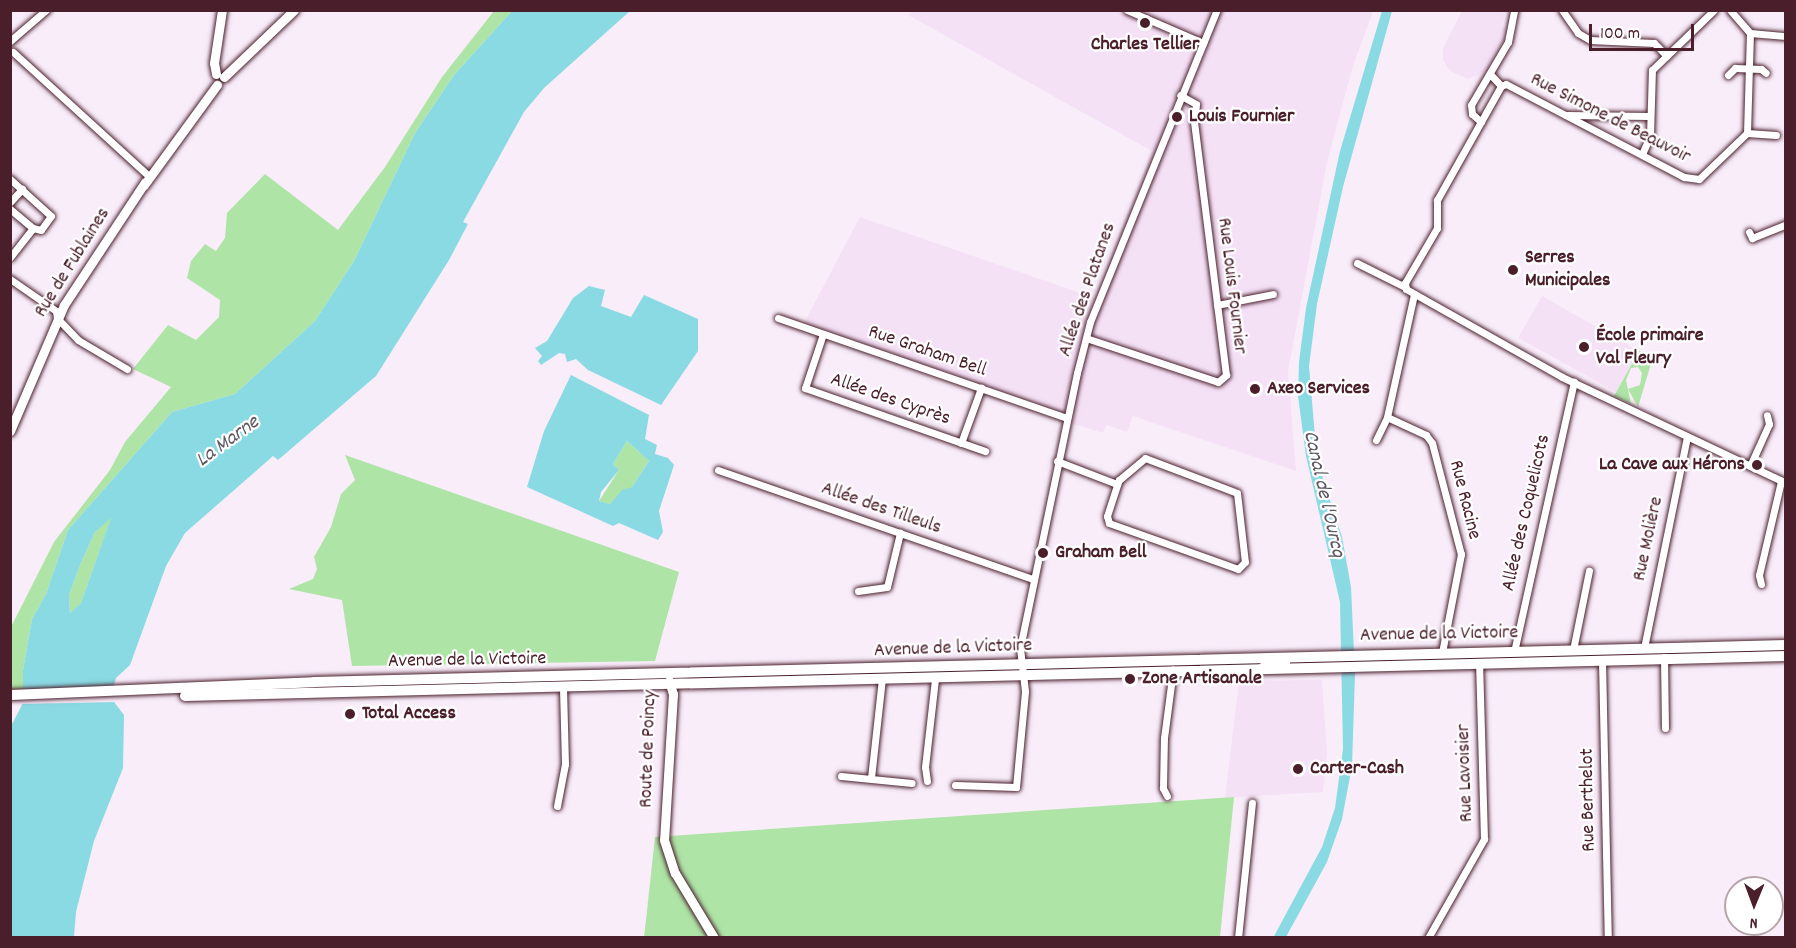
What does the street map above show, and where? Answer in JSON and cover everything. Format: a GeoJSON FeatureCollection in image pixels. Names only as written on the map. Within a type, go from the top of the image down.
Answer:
{"type":"FeatureCollection","features":[{"type":"Feature","properties":{"kind":"main road","name":"Avenue de la Victoire"},"geometry":{"type":"LineString","coordinates":[[1357,661],[1370,655],[1785,645]]}},
{"type":"Feature","properties":{"kind":"main road","name":"Avenue de la Victoire"},"geometry":{"type":"LineString","coordinates":[[121,694],[314,682],[1020,664],[1357,661],[1479,664],[1664,657],[1785,656]]}},
{"type":"Feature","properties":{"kind":"main road","name":"Avenue de la Victoire"},"geometry":{"type":"LineString","coordinates":[[121,694],[562,688],[882,678],[1022,677],[1173,670],[1258,670],[1335,662]]}},
{"type":"Feature","properties":{"kind":"main road"},"geometry":{"type":"LineString","coordinates":[[13,697],[121,694]]}},
{"type":"Feature","properties":{"kind":"street"},"geometry":{"type":"LineString","coordinates":[[10,41],[46,10]]}},
{"type":"Feature","properties":{"kind":"street"},"geometry":{"type":"LineString","coordinates":[[219,79],[214,63],[222,10]]}},
{"type":"Feature","properties":{"kind":"street","name":"Rue de Fublaines"},"geometry":{"type":"LineString","coordinates":[[10,431],[57,318],[135,196],[219,79],[239,66],[294,10]]}},
{"type":"Feature","properties":{"kind":"street"},"geometry":{"type":"LineString","coordinates":[[1127,10],[1203,43]]}},
{"type":"Feature","properties":{"kind":"street","name":"Allée des Platanes"},"geometry":{"type":"LineString","coordinates":[[955,785],[1016,787],[1025,691],[1020,664],[1033,579],[1066,418],[1086,338],[1180,95],[1217,10]]}},
{"type":"Feature","properties":{"kind":"street"},"geometry":{"type":"LineString","coordinates":[[1481,122],[1472,114],[1471,105],[1508,42],[1514,10]]}},
{"type":"Feature","properties":{"kind":"street"},"geometry":{"type":"LineString","coordinates":[[1562,10],[1578,33],[1590,40],[1654,43],[1666,56]]}},
{"type":"Feature","properties":{"kind":"street"},"geometry":{"type":"LineString","coordinates":[[1642,154],[1650,136],[1652,70],[1714,10]]}},
{"type":"Feature","properties":{"kind":"street"},"geometry":{"type":"LineString","coordinates":[[1730,10],[1750,33],[1785,36]]}},
{"type":"Feature","properties":{"kind":"street"},"geometry":{"type":"LineString","coordinates":[[1750,33],[1747,68],[1747,133],[1776,135]]}},
{"type":"Feature","properties":{"kind":"street"},"geometry":{"type":"LineString","coordinates":[[13,52],[147,179]]}},
{"type":"Feature","properties":{"kind":"street"},"geometry":{"type":"LineString","coordinates":[[1728,75],[1735,68],[1747,68],[1766,73]]}},
{"type":"Feature","properties":{"kind":"street","name":"Rue Simone de Beauvoir"},"geometry":{"type":"LineString","coordinates":[[1490,74],[1501,86],[1506,84],[1684,177],[1699,179],[1747,133]]}},
{"type":"Feature","properties":{"kind":"street"},"geometry":{"type":"LineString","coordinates":[[1405,287],[1437,228],[1437,200],[1501,86]]}},
{"type":"Feature","properties":{"kind":"street","name":"Rue Louis Fournier"},"geometry":{"type":"LineString","coordinates":[[1086,338],[1218,382],[1226,375],[1194,121],[1196,104],[1180,95]]}},
{"type":"Feature","properties":{"kind":"street"},"geometry":{"type":"LineString","coordinates":[[1563,115],[1650,116]]}},
{"type":"Feature","properties":{"kind":"street"},"geometry":{"type":"LineString","coordinates":[[10,179],[51,216],[41,230],[33,228],[10,209]]}},
{"type":"Feature","properties":{"kind":"street"},"geometry":{"type":"LineString","coordinates":[[10,202],[22,189]]}},
{"type":"Feature","properties":{"kind":"street"},"geometry":{"type":"LineString","coordinates":[[1749,232],[1752,238],[1785,224]]}},
{"type":"Feature","properties":{"kind":"street"},"geometry":{"type":"LineString","coordinates":[[10,257],[33,228]]}},
{"type":"Feature","properties":{"kind":"street"},"geometry":{"type":"LineString","coordinates":[[1357,262],[1575,382],[1783,482],[1759,574],[1761,584]]}},
{"type":"Feature","properties":{"kind":"street"},"geometry":{"type":"LineString","coordinates":[[10,279],[56,311],[57,318],[78,340],[127,369]]}},
{"type":"Feature","properties":{"kind":"street"},"geometry":{"type":"LineString","coordinates":[[1217,305],[1273,294]]}},
{"type":"Feature","properties":{"kind":"street"},"geometry":{"type":"LineString","coordinates":[[1376,440],[1387,417],[1414,294]]}},
{"type":"Feature","properties":{"kind":"street","name":"Rue Graham Bell"},"geometry":{"type":"LineString","coordinates":[[778,318],[1066,418]]}},
{"type":"Feature","properties":{"kind":"street","name":"Allée des Cyprès"},"geometry":{"type":"LineString","coordinates":[[823,334],[805,388],[985,451]]}},
{"type":"Feature","properties":{"kind":"street","name":"Allée des Coquelicots"},"geometry":{"type":"LineString","coordinates":[[1514,652],[1575,382]]}},
{"type":"Feature","properties":{"kind":"street"},"geometry":{"type":"LineString","coordinates":[[961,443],[981,388]]}},
{"type":"Feature","properties":{"kind":"street"},"geometry":{"type":"LineString","coordinates":[[1750,466],[1769,424],[1767,415]]}},
{"type":"Feature","properties":{"kind":"street","name":"Rue Racine"},"geometry":{"type":"LineString","coordinates":[[1387,417],[1430,438],[1461,554],[1442,653]]}},
{"type":"Feature","properties":{"kind":"street","name":"Rue Molière"},"geometry":{"type":"LineString","coordinates":[[1644,648],[1687,437]]}},
{"type":"Feature","properties":{"kind":"street"},"geometry":{"type":"LineString","coordinates":[[1145,459],[1237,493],[1245,562],[1238,569],[1109,523],[1107,516],[1117,484],[1145,459]]}},
{"type":"Feature","properties":{"kind":"street"},"geometry":{"type":"LineString","coordinates":[[1057,461],[1117,484]]}},
{"type":"Feature","properties":{"kind":"street","name":"Allée des Tilleuls"},"geometry":{"type":"LineString","coordinates":[[718,470],[1033,579]]}},
{"type":"Feature","properties":{"kind":"street"},"geometry":{"type":"LineString","coordinates":[[858,591],[887,587],[889,568],[900,533]]}},
{"type":"Feature","properties":{"kind":"street"},"geometry":{"type":"LineString","coordinates":[[1573,650],[1589,571]]}},
{"type":"Feature","properties":{"kind":"street"},"geometry":{"type":"LineString","coordinates":[[1664,657],[1665,728]]}},
{"type":"Feature","properties":{"kind":"street","name":"Rue Berthelot"},"geometry":{"type":"LineString","coordinates":[[1602,661],[1608,938]]}},
{"type":"Feature","properties":{"kind":"street"},"geometry":{"type":"LineString","coordinates":[[963,678],[975,673],[1012,672],[1020,664]]}},
{"type":"Feature","properties":{"kind":"street","name":"Rue Lavoisier"},"geometry":{"type":"LineString","coordinates":[[1428,938],[1484,839],[1479,664]]}},
{"type":"Feature","properties":{"kind":"street"},"geometry":{"type":"LineString","coordinates":[[1167,796],[1163,788],[1164,738],[1173,670]]}},
{"type":"Feature","properties":{"kind":"street"},"geometry":{"type":"LineString","coordinates":[[673,685],[680,678],[723,677],[735,672]]}},
{"type":"Feature","properties":{"kind":"street","name":"Route de Poincy"},"geometry":{"type":"LineString","coordinates":[[657,674],[673,685],[664,833],[675,873],[714,938]]}},
{"type":"Feature","properties":{"kind":"street"},"geometry":{"type":"LineString","coordinates":[[871,778],[882,678]]}},
{"type":"Feature","properties":{"kind":"street"},"geometry":{"type":"LineString","coordinates":[[927,782],[925,767],[935,679]]}},
{"type":"Feature","properties":{"kind":"street"},"geometry":{"type":"LineString","coordinates":[[557,806],[565,764],[562,688]]}},
{"type":"Feature","properties":{"kind":"street"},"geometry":{"type":"LineString","coordinates":[[841,776],[912,783]]}},
{"type":"Feature","properties":{"kind":"street"},"geometry":{"type":"LineString","coordinates":[[1238,938],[1252,803]]}},
{"type":"Feature","properties":{"kind":"shaded area"},"geometry":{"type":"Polygon","coordinates":[[[912,11],[1373,11],[1353,66],[1327,162],[1288,372],[1296,471],[1133,416],[1127,432],[1106,425],[1103,433],[1071,423],[1072,416],[804,323],[860,217],[1095,298],[1152,151],[908,15],[912,11]]]}},
{"type":"Feature","properties":{"kind":"shaded area"},"geometry":{"type":"Polygon","coordinates":[[[1462,11],[1506,11],[1501,26],[1506,29],[1504,40],[1487,71],[1468,79],[1450,71],[1443,60],[1443,48],[1462,11]]]}},
{"type":"Feature","properties":{"kind":"shaded area","name":"École primaire Val Fleury"},"geometry":{"type":"Polygon","coordinates":[[[1542,296],[1639,351],[1616,392],[1518,338],[1542,296]]]}},
{"type":"Feature","properties":{"kind":"shaded area"},"geometry":{"type":"Polygon","coordinates":[[[1322,680],[1327,753],[1323,792],[1225,798],[1239,681],[1322,680]]]}},
{"type":"Feature","properties":{"kind":"green space"},"geometry":{"type":"Polygon","coordinates":[[[494,11],[512,11],[454,75],[415,133],[354,261],[315,321],[235,394],[172,412],[68,530],[46,594],[32,619],[23,670],[24,689],[11,690],[10,629],[54,542],[110,470],[125,442],[171,387],[133,369],[168,325],[196,340],[219,317],[220,300],[187,278],[191,261],[205,244],[216,251],[225,238],[227,213],[265,174],[338,230],[385,167],[442,77],[494,11]]]}},
{"type":"Feature","properties":{"kind":"green space"},"geometry":{"type":"Polygon","coordinates":[[[1639,351],[1653,357],[1638,407],[1628,389],[1640,385],[1642,373],[1638,367],[1631,368],[1626,380],[1631,404],[1614,396],[1639,351]]]}},
{"type":"Feature","properties":{"kind":"green space"},"geometry":{"type":"Polygon","coordinates":[[[627,441],[649,461],[632,487],[610,504],[599,501],[619,470],[613,464],[627,441]]]}},
{"type":"Feature","properties":{"kind":"green space"},"geometry":{"type":"Polygon","coordinates":[[[345,455],[679,572],[655,661],[352,666],[342,600],[289,589],[313,579],[317,569],[314,557],[331,527],[341,494],[355,480],[345,455]]]}},
{"type":"Feature","properties":{"kind":"green space"},"geometry":{"type":"Polygon","coordinates":[[[112,516],[81,603],[70,613],[69,595],[80,565],[95,532],[112,516]]]}},
{"type":"Feature","properties":{"kind":"green space"},"geometry":{"type":"Polygon","coordinates":[[[1234,797],[1220,937],[644,938],[655,837],[1234,797]]]}},
{"type":"Feature","properties":{"kind":"water","name":"La Marne"},"geometry":{"type":"Polygon","coordinates":[[[512,11],[630,11],[544,88],[524,112],[463,222],[468,224],[449,260],[376,376],[278,460],[273,456],[185,533],[166,566],[130,665],[116,678],[113,688],[114,702],[124,715],[123,768],[94,841],[76,912],[74,937],[11,938],[11,726],[23,703],[23,670],[32,619],[46,594],[68,530],[172,412],[235,394],[315,321],[354,261],[415,133],[454,75],[512,11]],[[111,518],[95,532],[80,565],[69,595],[70,613],[81,603],[111,518]]]}},
{"type":"Feature","properties":{"kind":"water","name":"Canal de l'Ourcq"},"geometry":{"type":"Polygon","coordinates":[[[1382,11],[1392,11],[1343,187],[1317,304],[1309,366],[1317,460],[1342,537],[1351,587],[1355,674],[1352,766],[1342,819],[1327,862],[1286,937],[1273,938],[1322,847],[1335,808],[1343,749],[1340,602],[1306,456],[1298,396],[1299,362],[1306,308],[1340,151],[1382,11]]]}},
{"type":"Feature","properties":{"kind":"water"},"geometry":{"type":"Polygon","coordinates":[[[589,286],[605,290],[601,306],[631,317],[644,295],[698,319],[698,351],[661,405],[588,370],[576,359],[567,362],[565,354],[559,353],[541,365],[538,361],[542,356],[535,348],[547,341],[573,298],[589,286]]]}},
{"type":"Feature","properties":{"kind":"water"},"geometry":{"type":"Polygon","coordinates":[[[571,375],[649,415],[645,439],[657,445],[655,454],[668,458],[674,465],[659,511],[663,532],[658,540],[619,523],[613,526],[527,487],[544,431],[571,375]],[[627,441],[613,464],[619,470],[601,492],[599,501],[610,504],[622,490],[632,487],[649,461],[627,441]]]}},
{"type":"Feature","properties":{"kind":"pier"},"geometry":{"type":"Polygon","coordinates":[[[116,688],[118,702],[19,704],[21,690],[116,688]]]}},
{"type":"Feature","properties":{"kind":"place","name":"Charles Tellier"},"geometry":{"type":"Point","coordinates":[1145,23]}},
{"type":"Feature","properties":{"kind":"place","name":"Louis Fournier"},"geometry":{"type":"Point","coordinates":[1177,117]}},
{"type":"Feature","properties":{"kind":"place","name":"Serres Municipales"},"geometry":{"type":"Point","coordinates":[1513,270]}},
{"type":"Feature","properties":{"kind":"place","name":"École primaire Val Fleury"},"geometry":{"type":"Point","coordinates":[1584,347]}},
{"type":"Feature","properties":{"kind":"place","name":"Axeo Services"},"geometry":{"type":"Point","coordinates":[1255,389]}},
{"type":"Feature","properties":{"kind":"place","name":"La Cave aux Hérons"},"geometry":{"type":"Point","coordinates":[1757,465]}},
{"type":"Feature","properties":{"kind":"place","name":"Graham Bell"},"geometry":{"type":"Point","coordinates":[1043,553]}},
{"type":"Feature","properties":{"kind":"place","name":"Zone Artisanale"},"geometry":{"type":"Point","coordinates":[1130,679]}},
{"type":"Feature","properties":{"kind":"place","name":"Total Access"},"geometry":{"type":"Point","coordinates":[350,714]}},
{"type":"Feature","properties":{"kind":"place","name":"Carter-Cash"},"geometry":{"type":"Point","coordinates":[1298,769]}}]}
